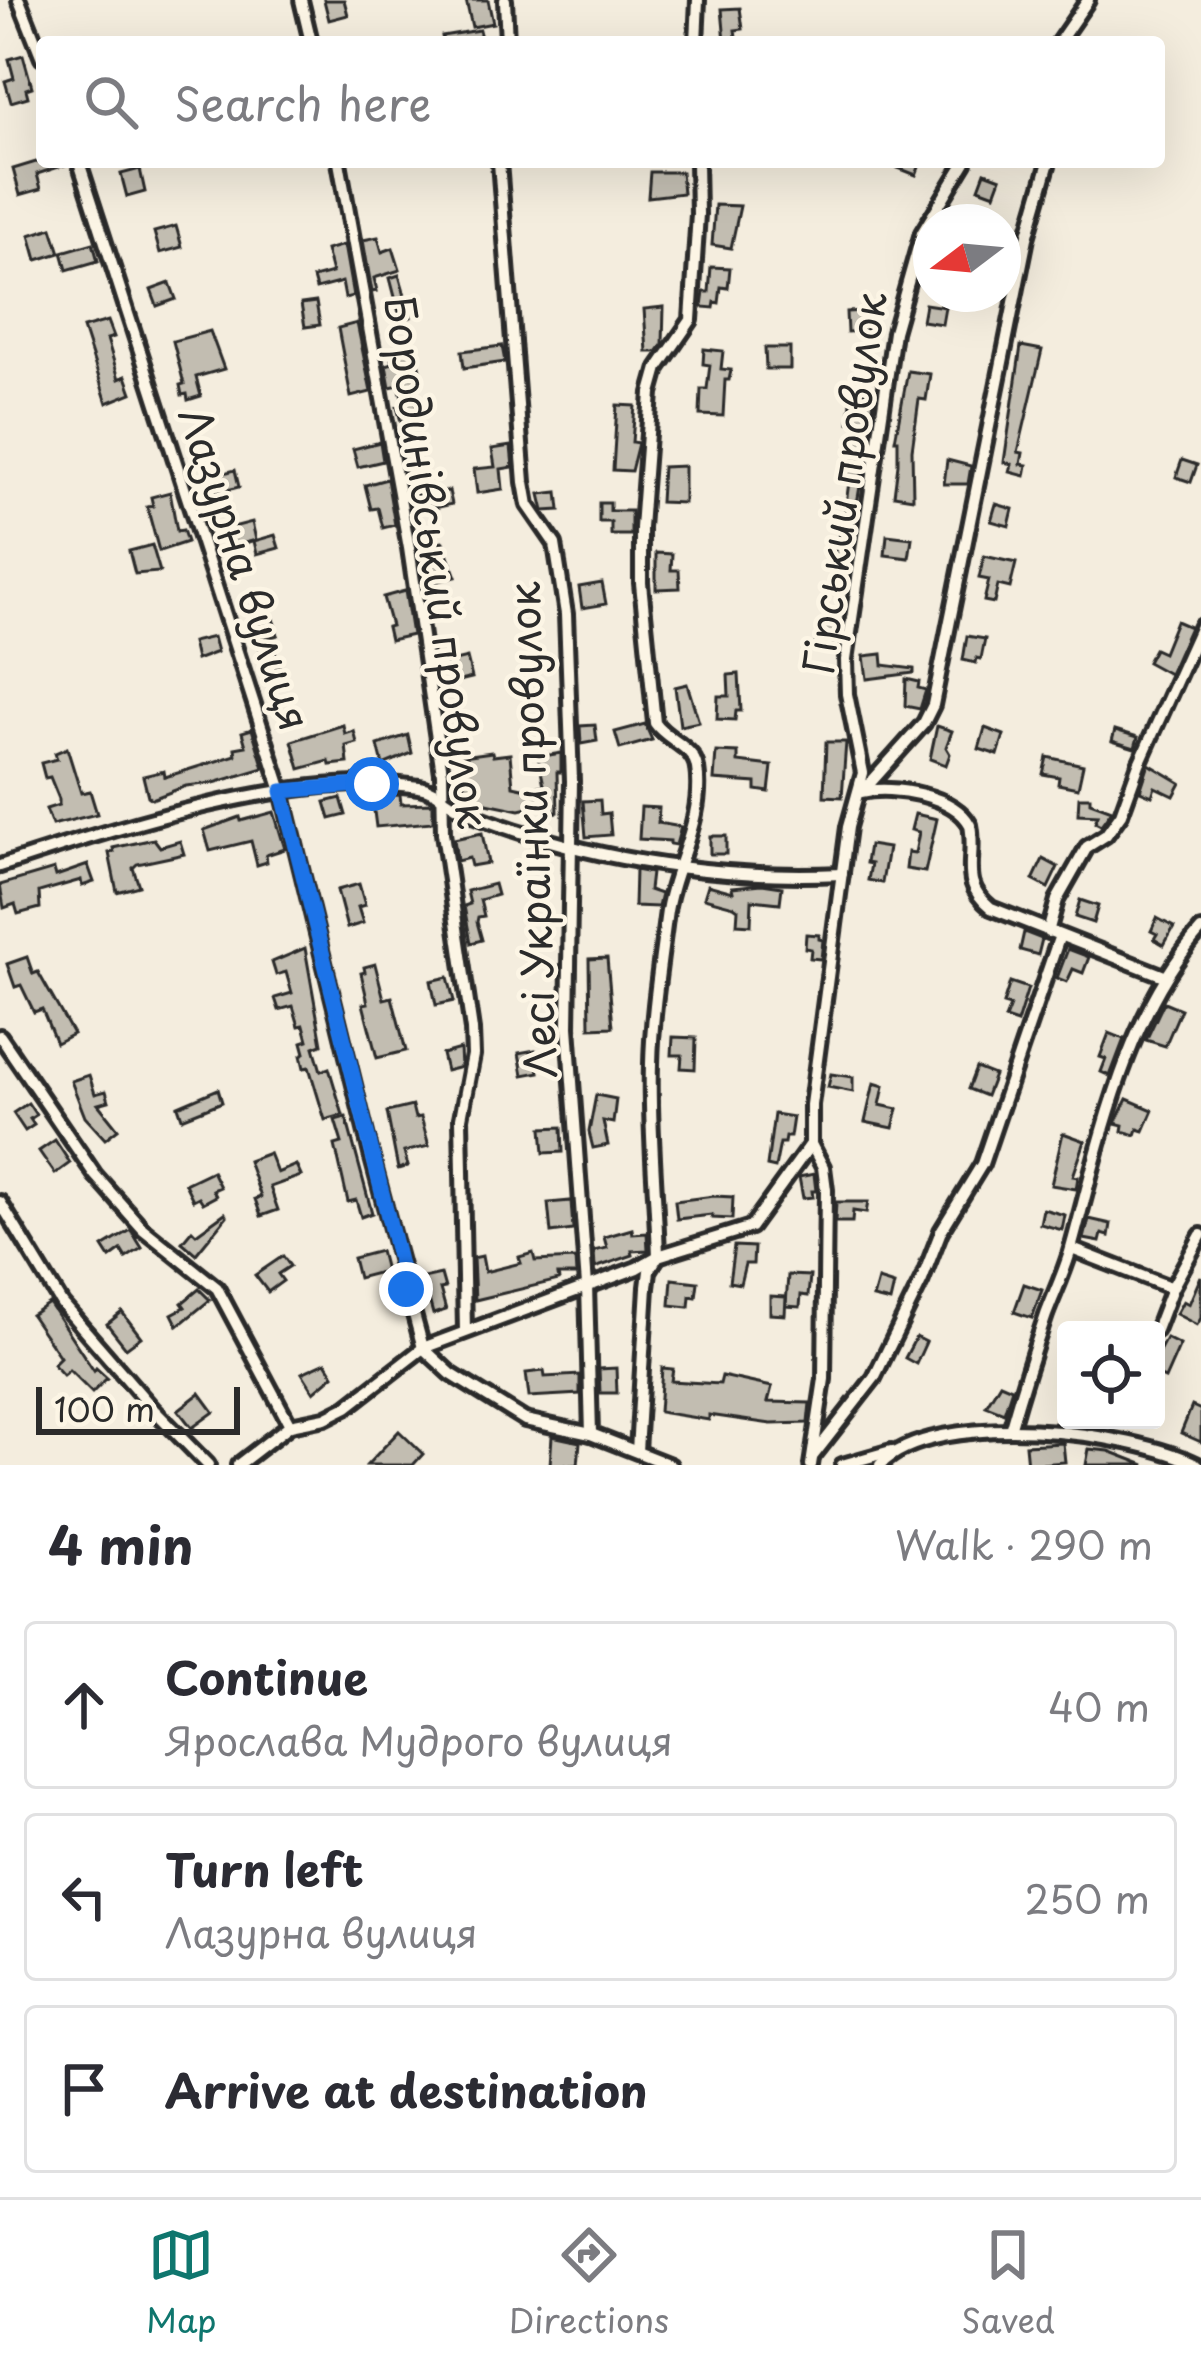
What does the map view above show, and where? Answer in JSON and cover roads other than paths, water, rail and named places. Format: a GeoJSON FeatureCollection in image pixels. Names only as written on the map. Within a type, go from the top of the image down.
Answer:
{"type":"FeatureCollection","features":[{"type":"Feature","properties":{"kind":"street"},"geometry":{"type":"LineString","coordinates":[[19,0],[36,43]]}},
{"type":"Feature","properties":{"kind":"street"},"geometry":{"type":"LineString","coordinates":[[301,0],[310,36]]}},
{"type":"Feature","properties":{"kind":"street"},"geometry":{"type":"LineString","coordinates":[[505,0],[506,36]]}},
{"type":"Feature","properties":{"kind":"street"},"geometry":{"type":"LineString","coordinates":[[696,36],[698,0]]}},
{"type":"Feature","properties":{"kind":"street"},"geometry":{"type":"LineString","coordinates":[[1063,36],[1088,0]]}},
{"type":"Feature","properties":{"kind":"street","name":"Лазурна вулиця"},"geometry":{"type":"LineString","coordinates":[[81,168],[282,791],[423,1348]]}},
{"type":"Feature","properties":{"kind":"street","name":"Бородинівський провулок"},"geometry":{"type":"LineString","coordinates":[[340,168],[409,548],[472,1030],[473,1055],[461,1118],[465,1331]]}},
{"type":"Feature","properties":{"kind":"street","name":"Лесі Українки провулок"},"geometry":{"type":"LineString","coordinates":[[499,168],[524,482],[528,505],[555,544],[566,614],[572,782],[568,1027],[591,1434]]}},
{"type":"Feature","properties":{"kind":"street"},"geometry":{"type":"LineString","coordinates":[[637,1451],[647,1287],[658,1256],[651,1065],[668,902],[677,864],[689,844],[697,764],[692,753],[662,734],[656,723],[640,528],[651,393],[658,368],[691,320],[697,168]]}},
{"type":"Feature","properties":{"kind":"street","name":"Гірський провулок"},"geometry":{"type":"LineString","coordinates":[[812,1461],[824,1379],[826,1190],[823,1168],[811,1144],[811,1105],[842,874],[863,773],[847,694],[846,660],[894,332],[922,233],[961,168]]}},
{"type":"Feature","properties":{"kind":"street"},"geometry":{"type":"LineString","coordinates":[[860,792],[924,723],[933,705],[1027,238],[1046,168]]}},
{"type":"Feature","properties":{"kind":"street"},"geometry":{"type":"LineString","coordinates":[[812,1461],[874,1378],[941,1231],[982,1164],[1053,934],[1057,900],[1087,848],[1106,836],[1121,814],[1138,764],[1201,626]]}},
{"type":"Feature","properties":{"kind":"street"},"geometry":{"type":"LineString","coordinates":[[0,866],[103,831],[282,791],[372,784],[425,787],[463,810],[570,847],[692,869],[842,874]]}},
{"type":"Feature","properties":{"kind":"street"},"geometry":{"type":"LineString","coordinates":[[860,792],[916,794],[964,813],[973,839],[970,880],[975,895],[1005,915],[1164,976]]}},
{"type":"Feature","properties":{"kind":"street"},"geometry":{"type":"LineString","coordinates":[[1010,1430],[1027,1368],[1072,1249],[1099,1138],[1164,976],[1201,930]]}},
{"type":"Feature","properties":{"kind":"street"},"geometry":{"type":"LineString","coordinates":[[0,1036],[95,1175],[143,1229],[217,1288],[290,1425]]}},
{"type":"Feature","properties":{"kind":"street"},"geometry":{"type":"LineString","coordinates":[[238,1465],[290,1425],[326,1418],[347,1407],[423,1348],[658,1256],[751,1227],[811,1144]]}},
{"type":"Feature","properties":{"kind":"street"},"geometry":{"type":"LineString","coordinates":[[0,1202],[62,1304],[208,1465]]}},
{"type":"Feature","properties":{"kind":"street"},"geometry":{"type":"LineString","coordinates":[[1159,1321],[1201,1235]]}},
{"type":"Feature","properties":{"kind":"street"},"geometry":{"type":"LineString","coordinates":[[1072,1249],[1172,1288]]}},
{"type":"Feature","properties":{"kind":"street"},"geometry":{"type":"LineString","coordinates":[[423,1348],[506,1411],[525,1420],[591,1434],[670,1465]]}},
{"type":"Feature","properties":{"kind":"street"},"geometry":{"type":"LineString","coordinates":[[1112,1437],[1115,1429]]}},
{"type":"Feature","properties":{"kind":"street"},"geometry":{"type":"LineString","coordinates":[[842,1465],[951,1434],[1010,1430],[1112,1437],[1151,1444],[1198,1462]]}},
{"type":"Feature","properties":{"kind":"street"},"geometry":{"type":"LineString","coordinates":[[880,1465],[894,1450]]}}]}
